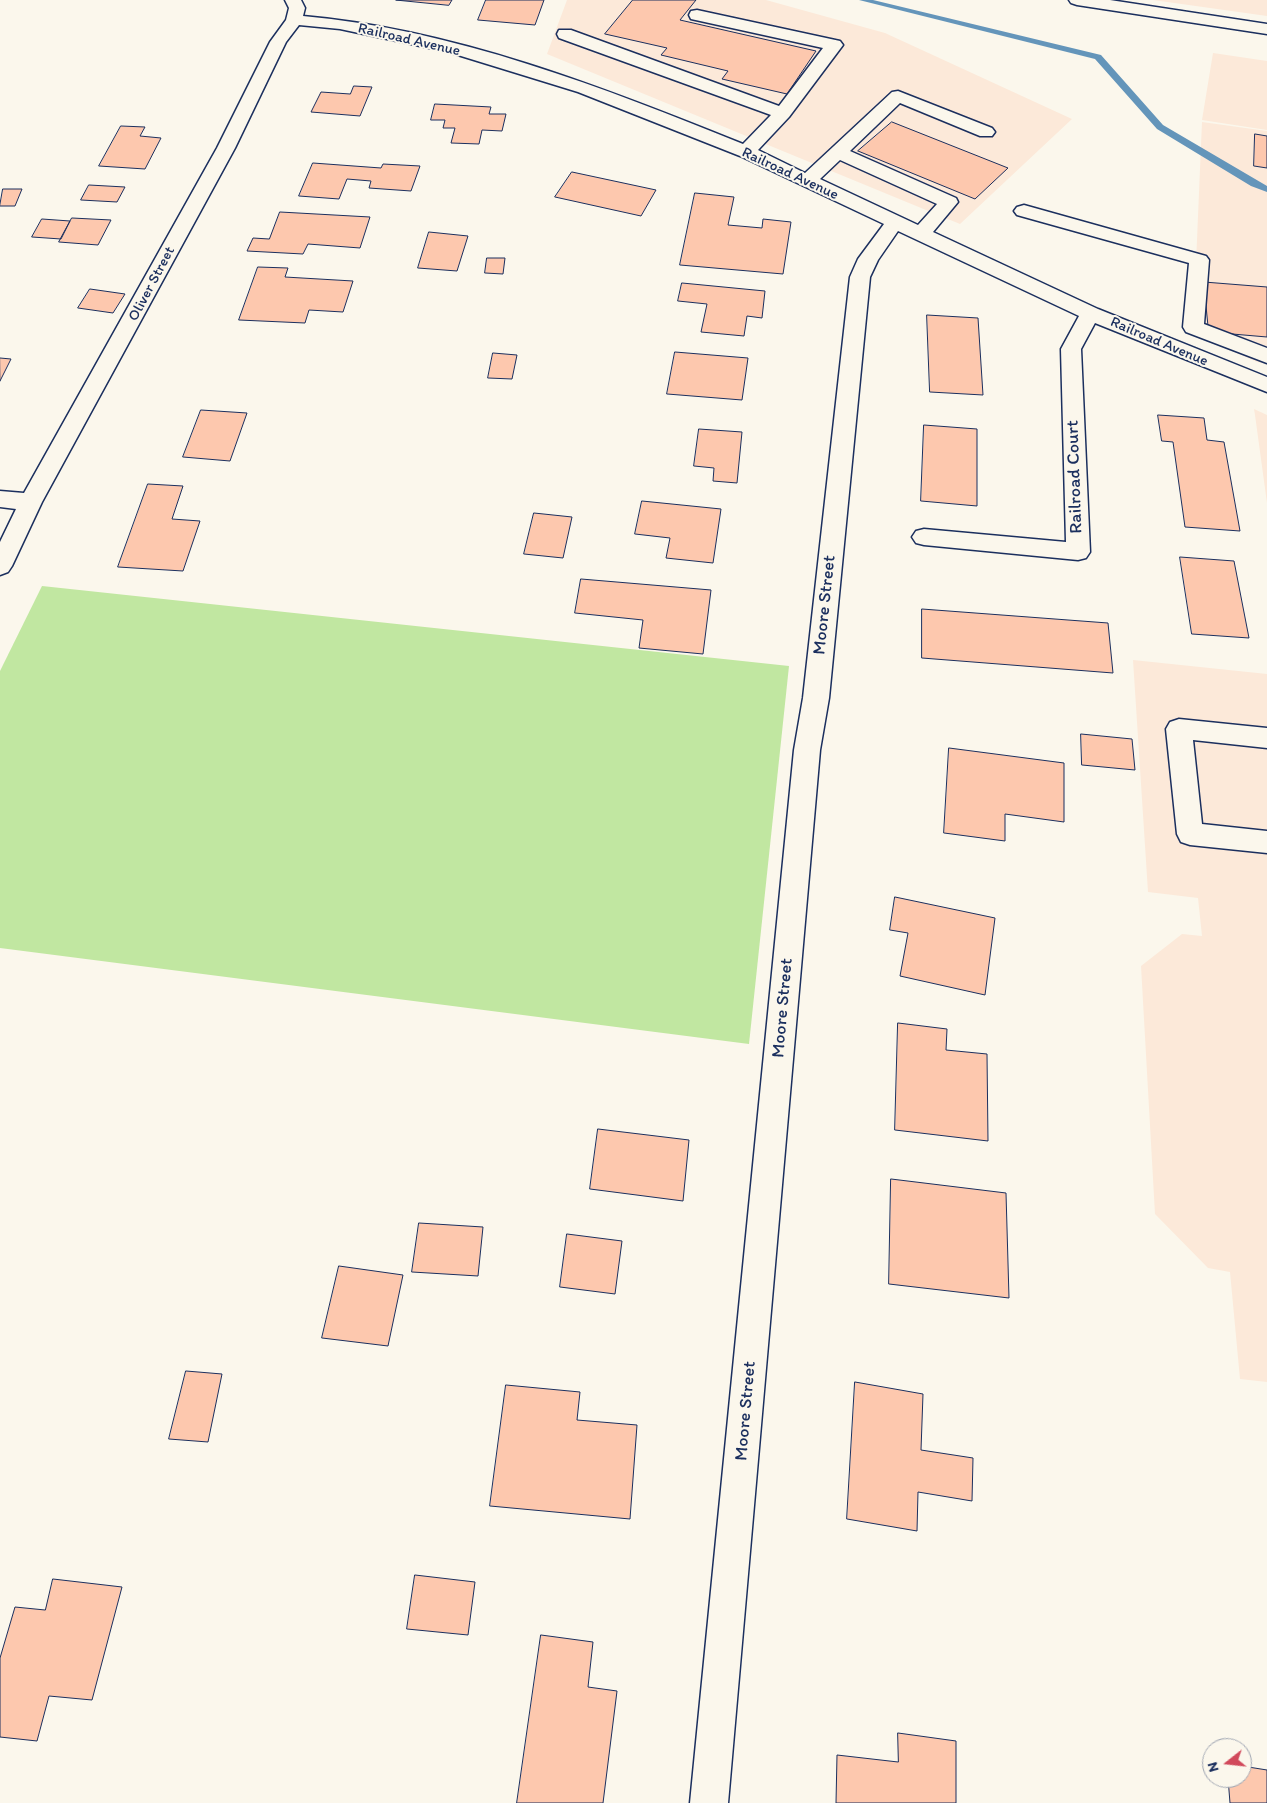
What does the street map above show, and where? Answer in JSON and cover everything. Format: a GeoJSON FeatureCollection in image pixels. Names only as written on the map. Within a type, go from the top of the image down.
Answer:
{"type":"FeatureCollection","features":[{"type":"Feature","properties":{"kind":"street"},"geometry":{"type":"LineString","coordinates":[[1077,0],[1267,29]]}},
{"type":"Feature","properties":{"kind":"street","name":"Railroad Avenue"},"geometry":{"type":"LineString","coordinates":[[294,10],[340,24],[461,51],[584,88],[746,152],[894,223],[1092,314],[1267,385]]}},
{"type":"Feature","properties":{"kind":"street","name":"Oliver Street"},"geometry":{"type":"LineString","coordinates":[[0,566],[32,502],[226,148],[294,10]]}},
{"type":"Feature","properties":{"kind":"street"},"geometry":{"type":"LineString","coordinates":[[698,15],[834,45],[783,113],[746,152]]}},
{"type":"Feature","properties":{"kind":"street"},"geometry":{"type":"LineString","coordinates":[[564,34],[783,113]]}},
{"type":"Feature","properties":{"kind":"street"},"geometry":{"type":"LineString","coordinates":[[807,181],[898,96],[986,132]]}},
{"type":"Feature","properties":{"kind":"street"},"geometry":{"type":"LineString","coordinates":[[839,153],[949,202],[920,235]]}},
{"type":"Feature","properties":{"kind":"street"},"geometry":{"type":"LineString","coordinates":[[1024,211],[1199,260],[1193,327],[1267,356]]}},
{"type":"Feature","properties":{"kind":"street","name":"Moore Street"},"geometry":{"type":"LineString","coordinates":[[709,1803],[807,750],[816,698],[860,277],[868,259],[894,223]]}},
{"type":"Feature","properties":{"kind":"street","name":"Railroad Court"},"geometry":{"type":"LineString","coordinates":[[924,537],[1078,552],[1071,349],[1092,314]]}},
{"type":"Feature","properties":{"kind":"street"},"geometry":{"type":"LineString","coordinates":[[0,498],[32,502]]}},
{"type":"Feature","properties":{"kind":"street"},"geometry":{"type":"LineString","coordinates":[[1267,738],[1179,728],[1190,834],[1267,842]]}},
{"type":"Feature","properties":{"kind":"shaded area"},"geometry":{"type":"Polygon","coordinates":[[[567,0],[766,0],[885,33],[1072,119],[960,224],[547,54],[567,0]]]}},
{"type":"Feature","properties":{"kind":"shaded area"},"geometry":{"type":"Polygon","coordinates":[[[1153,0],[1267,0],[1267,16],[1153,0]]]}},
{"type":"Feature","properties":{"kind":"shaded area"},"geometry":{"type":"Polygon","coordinates":[[[1213,53],[1267,61],[1267,130],[1202,120],[1213,53]]]}},
{"type":"Feature","properties":{"kind":"shaded area"},"geometry":{"type":"Polygon","coordinates":[[[1202,122],[1267,131],[1267,364],[1257,362],[1193,334],[1202,122]]]}},
{"type":"Feature","properties":{"kind":"shaded area"},"geometry":{"type":"Polygon","coordinates":[[[1254,409],[1267,415],[1267,503],[1255,415],[1254,409]]]}},
{"type":"Feature","properties":{"kind":"shaded area"},"geometry":{"type":"Polygon","coordinates":[[[1133,660],[1267,674],[1267,1382],[1240,1379],[1230,1272],[1208,1268],[1155,1214],[1141,966],[1182,934],[1202,936],[1198,898],[1148,892],[1133,660]]]}},
{"type":"Feature","properties":{"kind":"green space"},"geometry":{"type":"Polygon","coordinates":[[[42,586],[789,666],[749,1044],[0,948],[0,671],[42,586]]]}},
{"type":"Feature","properties":{"kind":"building"},"geometry":{"type":"Polygon","coordinates":[[[396,0],[452,0],[449,5],[396,0]]]}},
{"type":"Feature","properties":{"kind":"building"},"geometry":{"type":"Polygon","coordinates":[[[486,0],[544,0],[535,25],[478,20],[486,0]]]}},
{"type":"Feature","properties":{"kind":"building"},"geometry":{"type":"Polygon","coordinates":[[[633,0],[696,0],[680,20],[816,51],[787,94],[722,79],[728,71],[661,55],[667,48],[605,34],[633,0]]]}},
{"type":"Feature","properties":{"kind":"building"},"geometry":{"type":"Polygon","coordinates":[[[354,86],[372,87],[360,116],[311,112],[321,92],[350,94],[354,86]]]}},
{"type":"Feature","properties":{"kind":"building"},"geometry":{"type":"Polygon","coordinates":[[[435,104],[491,107],[489,114],[506,114],[502,131],[482,130],[479,144],[451,143],[455,128],[443,128],[445,120],[431,120],[435,104]]]}},
{"type":"Feature","properties":{"kind":"building"},"geometry":{"type":"Polygon","coordinates":[[[892,122],[1008,168],[975,199],[858,151],[892,122]]]}},
{"type":"Feature","properties":{"kind":"building"},"geometry":{"type":"Polygon","coordinates":[[[121,126],[145,127],[140,136],[161,138],[145,169],[99,166],[121,126]]]}},
{"type":"Feature","properties":{"kind":"building"},"geometry":{"type":"Polygon","coordinates":[[[1255,134],[1267,136],[1267,168],[1254,166],[1255,134]]]}},
{"type":"Feature","properties":{"kind":"building"},"geometry":{"type":"Polygon","coordinates":[[[313,163],[381,168],[383,164],[420,166],[411,191],[369,188],[371,181],[347,179],[339,199],[299,196],[313,163]]]}},
{"type":"Feature","properties":{"kind":"building"},"geometry":{"type":"Polygon","coordinates":[[[572,172],[656,190],[641,216],[555,197],[572,172]]]}},
{"type":"Feature","properties":{"kind":"building"},"geometry":{"type":"Polygon","coordinates":[[[89,185],[125,187],[117,202],[81,200],[89,185]]]}},
{"type":"Feature","properties":{"kind":"building"},"geometry":{"type":"Polygon","coordinates":[[[3,189],[22,189],[15,206],[0,206],[3,189]]]}},
{"type":"Feature","properties":{"kind":"building"},"geometry":{"type":"Polygon","coordinates":[[[695,193],[734,197],[728,225],[762,228],[763,219],[791,222],[783,274],[680,265],[695,193]]]}},
{"type":"Feature","properties":{"kind":"building"},"geometry":{"type":"Polygon","coordinates":[[[280,212],[370,217],[360,248],[308,244],[303,254],[247,251],[253,238],[269,239],[280,212]]]}},
{"type":"Feature","properties":{"kind":"building"},"geometry":{"type":"Polygon","coordinates":[[[72,218],[111,220],[98,245],[59,242],[72,218]]]}},
{"type":"Feature","properties":{"kind":"building"},"geometry":{"type":"Polygon","coordinates":[[[42,219],[70,221],[61,239],[32,237],[42,219]]]}},
{"type":"Feature","properties":{"kind":"building"},"geometry":{"type":"Polygon","coordinates":[[[429,232],[468,236],[457,271],[418,268],[429,232]]]}},
{"type":"Feature","properties":{"kind":"building"},"geometry":{"type":"Polygon","coordinates":[[[487,258],[505,258],[503,274],[485,273],[487,258]]]}},
{"type":"Feature","properties":{"kind":"building"},"geometry":{"type":"Polygon","coordinates":[[[258,267],[288,268],[285,277],[353,281],[343,312],[309,310],[305,323],[239,320],[258,267]]]}},
{"type":"Feature","properties":{"kind":"building"},"geometry":{"type":"Polygon","coordinates":[[[1204,282],[1267,287],[1267,337],[1209,332],[1204,282]]]}},
{"type":"Feature","properties":{"kind":"building"},"geometry":{"type":"Polygon","coordinates":[[[682,283],[765,291],[762,318],[747,316],[744,336],[701,332],[707,304],[678,301],[682,283]]]}},
{"type":"Feature","properties":{"kind":"building"},"geometry":{"type":"Polygon","coordinates":[[[90,289],[125,294],[113,313],[78,308],[90,289]]]}},
{"type":"Feature","properties":{"kind":"building"},"geometry":{"type":"Polygon","coordinates":[[[927,315],[978,318],[983,395],[930,392],[927,315]]]}},
{"type":"Feature","properties":{"kind":"building"},"geometry":{"type":"Polygon","coordinates":[[[675,352],[748,358],[742,400],[667,394],[675,352]]]}},
{"type":"Feature","properties":{"kind":"building"},"geometry":{"type":"Polygon","coordinates":[[[493,353],[517,355],[512,379],[488,378],[493,353]]]}},
{"type":"Feature","properties":{"kind":"building"},"geometry":{"type":"Polygon","coordinates":[[[0,358],[11,359],[0,381],[0,358]]]}},
{"type":"Feature","properties":{"kind":"building"},"geometry":{"type":"Polygon","coordinates":[[[201,410],[247,413],[230,461],[183,457],[201,410]]]}},
{"type":"Feature","properties":{"kind":"building"},"geometry":{"type":"Polygon","coordinates":[[[1158,415],[1204,418],[1207,440],[1224,442],[1240,531],[1185,527],[1173,442],[1162,441],[1158,415]]]}},
{"type":"Feature","properties":{"kind":"building"},"geometry":{"type":"Polygon","coordinates":[[[924,425],[977,429],[977,506],[921,501],[924,425]]]}},
{"type":"Feature","properties":{"kind":"building"},"geometry":{"type":"Polygon","coordinates":[[[699,429],[742,432],[737,483],[713,481],[714,468],[694,466],[699,429]]]}},
{"type":"Feature","properties":{"kind":"building"},"geometry":{"type":"Polygon","coordinates":[[[148,484],[183,486],[172,519],[200,521],[183,571],[118,567],[148,484]]]}},
{"type":"Feature","properties":{"kind":"building"},"geometry":{"type":"Polygon","coordinates":[[[642,501],[721,509],[713,563],[666,558],[670,538],[635,534],[642,501]]]}},
{"type":"Feature","properties":{"kind":"building"},"geometry":{"type":"Polygon","coordinates":[[[534,513],[572,517],[563,558],[524,554],[534,513]]]}},
{"type":"Feature","properties":{"kind":"building"},"geometry":{"type":"Polygon","coordinates":[[[1180,557],[1234,561],[1249,638],[1192,634],[1180,557]]]}},
{"type":"Feature","properties":{"kind":"building"},"geometry":{"type":"Polygon","coordinates":[[[581,579],[711,590],[703,654],[639,648],[643,620],[575,613],[581,579]]]}},
{"type":"Feature","properties":{"kind":"building"},"geometry":{"type":"Polygon","coordinates":[[[922,609],[1108,623],[1113,673],[922,658],[922,609]]]}},
{"type":"Feature","properties":{"kind":"building"},"geometry":{"type":"Polygon","coordinates":[[[1081,734],[1132,739],[1135,770],[1082,765],[1081,734]]]}},
{"type":"Feature","properties":{"kind":"building"},"geometry":{"type":"Polygon","coordinates":[[[949,748],[1064,763],[1064,822],[1005,814],[1005,841],[944,833],[949,748]]]}},
{"type":"Feature","properties":{"kind":"building"},"geometry":{"type":"Polygon","coordinates":[[[895,897],[995,918],[985,995],[900,976],[908,933],[890,930],[895,897]]]}},
{"type":"Feature","properties":{"kind":"building"},"geometry":{"type":"Polygon","coordinates":[[[898,1023],[947,1029],[946,1050],[987,1054],[988,1141],[895,1130],[898,1023]]]}},
{"type":"Feature","properties":{"kind":"building"},"geometry":{"type":"Polygon","coordinates":[[[598,1129],[689,1140],[683,1201],[590,1189],[598,1129]]]}},
{"type":"Feature","properties":{"kind":"building"},"geometry":{"type":"Polygon","coordinates":[[[891,1179],[1006,1193],[1009,1298],[889,1284],[891,1179]]]}},
{"type":"Feature","properties":{"kind":"building"},"geometry":{"type":"Polygon","coordinates":[[[419,1223],[483,1227],[478,1276],[412,1272],[419,1223]]]}},
{"type":"Feature","properties":{"kind":"building"},"geometry":{"type":"Polygon","coordinates":[[[567,1234],[622,1241],[615,1294],[560,1287],[567,1234]]]}},
{"type":"Feature","properties":{"kind":"building"},"geometry":{"type":"Polygon","coordinates":[[[339,1266],[403,1275],[388,1346],[322,1338],[339,1266]]]}},
{"type":"Feature","properties":{"kind":"building"},"geometry":{"type":"Polygon","coordinates":[[[186,1371],[222,1374],[208,1442],[169,1439],[186,1371]]]}},
{"type":"Feature","properties":{"kind":"building"},"geometry":{"type":"Polygon","coordinates":[[[855,1382],[923,1394],[921,1450],[973,1458],[972,1501],[918,1492],[917,1531],[847,1519],[855,1382]]]}},
{"type":"Feature","properties":{"kind":"building"},"geometry":{"type":"Polygon","coordinates":[[[506,1385],[580,1392],[577,1420],[637,1425],[630,1519],[490,1506],[506,1385]]]}},
{"type":"Feature","properties":{"kind":"building"},"geometry":{"type":"Polygon","coordinates":[[[415,1575],[475,1582],[468,1635],[407,1629],[415,1575]]]}},
{"type":"Feature","properties":{"kind":"building"},"geometry":{"type":"Polygon","coordinates":[[[53,1579],[122,1587],[92,1700],[49,1696],[37,1741],[0,1737],[0,1658],[15,1607],[45,1610],[53,1579]]]}},
{"type":"Feature","properties":{"kind":"building"},"geometry":{"type":"Polygon","coordinates":[[[541,1635],[593,1642],[588,1687],[617,1691],[603,1803],[517,1803],[541,1635]]]}},
{"type":"Feature","properties":{"kind":"building"},"geometry":{"type":"Polygon","coordinates":[[[898,1733],[956,1741],[956,1803],[836,1803],[837,1755],[898,1762],[898,1733]]]}},
{"type":"Feature","properties":{"kind":"building"},"geometry":{"type":"Polygon","coordinates":[[[1252,1768],[1267,1770],[1267,1803],[1230,1803],[1229,1788],[1252,1788],[1252,1768]]]}},
{"type":"Feature","properties":{"kind":"waterway"},"geometry":{"type":"LineString","coordinates":[[863,0],[1098,57],[1160,127],[1254,184],[1267,189]]}}]}
